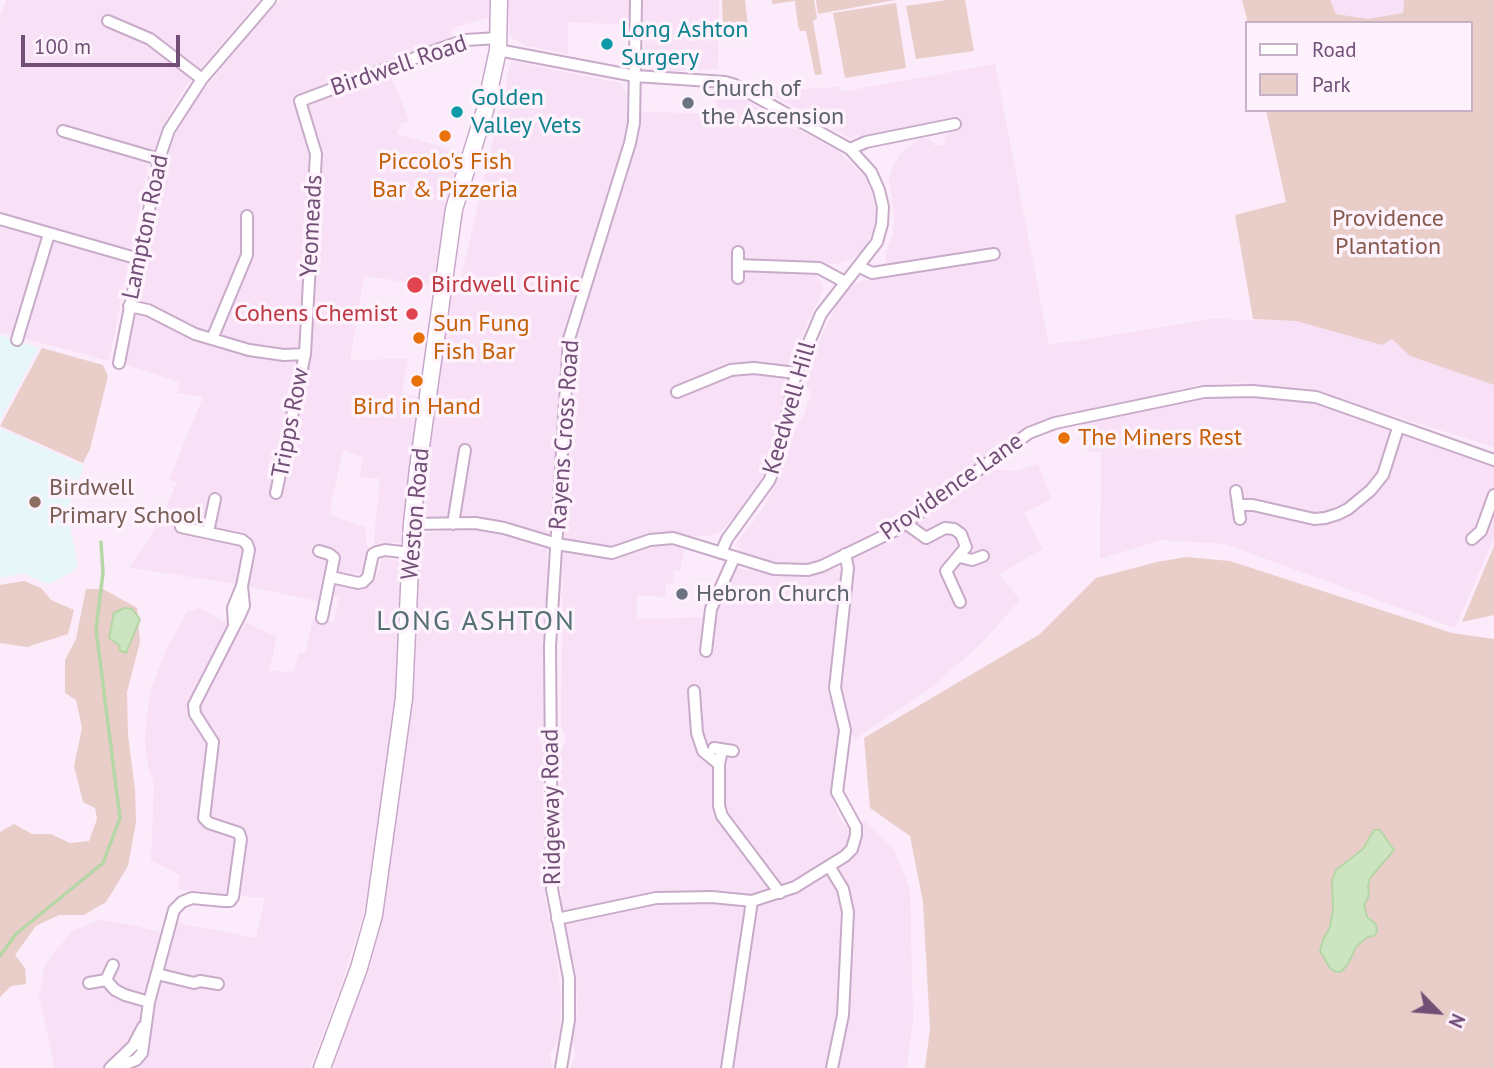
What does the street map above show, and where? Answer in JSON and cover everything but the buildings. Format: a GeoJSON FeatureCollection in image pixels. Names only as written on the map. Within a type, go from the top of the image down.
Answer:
{"type":"FeatureCollection","features":[{"type":"Feature","properties":{"kind":"street","name":"Lampton Road"},"geometry":{"type":"LineString","coordinates":[[119,363],[159,159],[169,130],[202,79],[270,0]]}},
{"type":"Feature","properties":{"kind":"street","name":"Weston Road"},"geometry":{"type":"LineString","coordinates":[[322,1068],[359,968],[374,915],[404,698],[410,553],[418,468],[454,209],[485,110],[499,44],[499,0]]}},
{"type":"Feature","properties":{"kind":"street","name":"Rayens Cross Road"},"geometry":{"type":"LineString","coordinates":[[557,544],[569,339],[634,123],[636,0]]}},
{"type":"Feature","properties":{"kind":"street"},"geometry":{"type":"LineString","coordinates":[[108,21],[150,39],[202,79]]}},
{"type":"Feature","properties":{"kind":"street","name":"Birdwell Road"},"geometry":{"type":"LineString","coordinates":[[300,101],[465,40],[499,44]]}},
{"type":"Feature","properties":{"kind":"street","name":"Keedwell Hill"},"geometry":{"type":"LineString","coordinates":[[499,44],[635,76],[735,85],[850,149],[871,172],[879,190],[883,207],[877,242],[821,314],[796,373],[777,462],[769,481],[727,539],[721,553]]}},
{"type":"Feature","properties":{"kind":"street","name":"Yeomeads"},"geometry":{"type":"LineString","coordinates":[[300,101],[316,155],[304,354]]}},
{"type":"Feature","properties":{"kind":"street"},"geometry":{"type":"LineString","coordinates":[[850,149],[866,142],[955,124]]}},
{"type":"Feature","properties":{"kind":"street"},"geometry":{"type":"LineString","coordinates":[[63,131],[159,159]]}},
{"type":"Feature","properties":{"kind":"street"},"geometry":{"type":"LineString","coordinates":[[212,340],[247,255],[247,216]]}},
{"type":"Feature","properties":{"kind":"street"},"geometry":{"type":"LineString","coordinates":[[0,219],[139,259]]}},
{"type":"Feature","properties":{"kind":"street"},"geometry":{"type":"LineString","coordinates":[[17,340],[49,234]]}},
{"type":"Feature","properties":{"kind":"street"},"geometry":{"type":"LineString","coordinates":[[738,252],[738,278]]}},
{"type":"Feature","properties":{"kind":"street"},"geometry":{"type":"LineString","coordinates":[[860,267],[872,273],[994,254]]}},
{"type":"Feature","properties":{"kind":"street"},"geometry":{"type":"LineString","coordinates":[[978,256],[980,269]]}},
{"type":"Feature","properties":{"kind":"street"},"geometry":{"type":"LineString","coordinates":[[738,265],[818,268],[845,282]]}},
{"type":"Feature","properties":{"kind":"street"},"geometry":{"type":"LineString","coordinates":[[129,306],[148,310],[179,327],[212,340],[266,353],[304,354]]}},
{"type":"Feature","properties":{"kind":"street","name":"Tripps Row"},"geometry":{"type":"LineString","coordinates":[[276,493],[304,354]]}},
{"type":"Feature","properties":{"kind":"street"},"geometry":{"type":"LineString","coordinates":[[677,393],[692,392],[719,373],[744,368],[796,373]]}},
{"type":"Feature","properties":{"kind":"street","name":"Providence Lane"},"geometry":{"type":"LineString","coordinates":[[412,524],[475,523],[503,528],[557,544],[612,553],[650,540],[673,538],[775,569],[800,571],[822,566],[896,530],[1029,433],[1055,424],[1204,392],[1254,391],[1317,397],[1494,460]]}},
{"type":"Feature","properties":{"kind":"street"},"geometry":{"type":"LineString","coordinates":[[1238,505],[1253,505],[1314,519],[1338,514],[1371,490],[1383,475],[1398,428]]}},
{"type":"Feature","properties":{"kind":"street"},"geometry":{"type":"LineString","coordinates":[[453,524],[465,450]]}},
{"type":"Feature","properties":{"kind":"street"},"geometry":{"type":"LineString","coordinates":[[1236,491],[1240,519]]}},
{"type":"Feature","properties":{"kind":"street"},"geometry":{"type":"LineString","coordinates":[[1472,539],[1481,531],[1494,495]]}},
{"type":"Feature","properties":{"kind":"street"},"geometry":{"type":"LineString","coordinates":[[208,532],[215,499]]}},
{"type":"Feature","properties":{"kind":"street"},"geometry":{"type":"LineString","coordinates":[[905,523],[926,538],[945,528],[958,530],[966,547],[946,571],[960,602]]}},
{"type":"Feature","properties":{"kind":"street"},"geometry":{"type":"LineString","coordinates":[[115,1068],[136,1060],[142,1053],[149,1002],[174,910],[182,902],[192,898],[230,901],[233,897],[241,839],[239,832],[209,823],[204,818],[213,742],[195,714],[194,705],[244,606],[242,586],[249,550],[242,540],[181,527]]}},
{"type":"Feature","properties":{"kind":"street","name":"Ridgeway Road"},"geometry":{"type":"LineString","coordinates":[[557,544],[550,646],[552,889],[569,978],[569,1020],[561,1068]]}},
{"type":"Feature","properties":{"kind":"street"},"geometry":{"type":"LineString","coordinates":[[319,551],[334,558],[322,618]]}},
{"type":"Feature","properties":{"kind":"street"},"geometry":{"type":"LineString","coordinates":[[331,576],[363,582],[368,577],[373,554],[410,553]]}},
{"type":"Feature","properties":{"kind":"street"},"geometry":{"type":"LineString","coordinates":[[557,919],[656,898],[712,897],[752,901],[780,893],[852,849],[856,827],[836,792],[844,722],[835,688],[835,675],[848,568],[845,554]]}},
{"type":"Feature","properties":{"kind":"street"},"geometry":{"type":"LineString","coordinates":[[960,557],[972,560],[984,556]]}},
{"type":"Feature","properties":{"kind":"street"},"geometry":{"type":"LineString","coordinates":[[706,651],[711,608],[734,558]]}},
{"type":"Feature","properties":{"kind":"street"},"geometry":{"type":"LineString","coordinates":[[953,586],[965,580]]}},
{"type":"Feature","properties":{"kind":"street"},"geometry":{"type":"LineString","coordinates":[[694,691],[689,708],[703,751],[719,764]]}},
{"type":"Feature","properties":{"kind":"street"},"geometry":{"type":"LineString","coordinates":[[723,750],[719,764],[719,806],[722,816],[780,893]]}},
{"type":"Feature","properties":{"kind":"street"},"geometry":{"type":"LineString","coordinates":[[828,866],[842,889],[848,912],[843,1015],[832,1068]]}},
{"type":"Feature","properties":{"kind":"street"},"geometry":{"type":"LineString","coordinates":[[727,1068],[752,901]]}},
{"type":"Feature","properties":{"kind":"street"},"geometry":{"type":"LineString","coordinates":[[106,980],[113,965]]}},
{"type":"Feature","properties":{"kind":"street"},"geometry":{"type":"LineString","coordinates":[[157,974],[194,983],[200,981],[218,984]]}},
{"type":"Feature","properties":{"kind":"street"},"geometry":{"type":"LineString","coordinates":[[106,980],[115,990],[149,1002]]}},
{"type":"Feature","properties":{"kind":"street"},"geometry":{"type":"LineString","coordinates":[[89,983],[106,980]]}},
{"type":"Feature","properties":{"kind":"street"},"geometry":{"type":"LineString","coordinates":[[110,1068],[134,1046],[146,1021]]}},
{"type":"Feature","properties":{"kind":"shaded area"},"geometry":{"type":"Polygon","coordinates":[[[6,0],[259,0],[189,82],[171,110],[160,135],[148,166],[109,361],[0,332],[0,17],[6,0]]]}},
{"type":"Feature","properties":{"kind":"shaded area"},"geometry":{"type":"Polygon","coordinates":[[[281,0],[490,0],[492,16],[451,29],[453,38],[384,61],[410,121],[401,123],[397,134],[460,152],[444,220],[434,286],[364,276],[350,360],[408,359],[402,393],[419,397],[402,540],[400,543],[381,543],[375,546],[380,479],[360,477],[363,458],[343,449],[329,515],[366,527],[366,542],[370,552],[362,572],[353,577],[339,572],[340,560],[337,552],[312,546],[311,552],[329,558],[321,602],[252,587],[129,567],[165,511],[177,482],[169,480],[203,397],[177,393],[180,382],[124,364],[162,173],[178,128],[190,107],[254,28],[281,0]]]}},
{"type":"Feature","properties":{"kind":"shaded area"},"geometry":{"type":"Polygon","coordinates":[[[508,0],[719,0],[718,69],[655,72],[645,65],[644,26],[568,22],[568,54],[527,46],[510,37],[508,0]]]}},
{"type":"Feature","properties":{"kind":"shaded area"},"geometry":{"type":"Polygon","coordinates":[[[1330,0],[1404,0],[1403,13],[1368,19],[1335,14],[1330,0]]]}},
{"type":"Feature","properties":{"kind":"shaded area"},"geometry":{"type":"Polygon","coordinates":[[[511,61],[620,83],[626,92],[627,111],[716,114],[716,87],[732,93],[838,151],[866,178],[873,197],[873,230],[862,252],[847,261],[836,264],[818,263],[815,274],[823,290],[808,321],[786,390],[771,460],[748,503],[719,533],[687,536],[655,532],[613,547],[548,536],[497,521],[451,520],[423,517],[421,514],[452,282],[460,283],[511,61]]]}},
{"type":"Feature","properties":{"kind":"shaded area"},"geometry":{"type":"Polygon","coordinates":[[[995,64],[1049,345],[1212,319],[1296,321],[1382,345],[1392,339],[1410,356],[1494,385],[1494,447],[1304,388],[1238,383],[1193,386],[1039,424],[1017,435],[881,531],[822,560],[800,567],[776,566],[743,555],[736,544],[765,506],[784,466],[796,427],[804,415],[811,394],[806,384],[820,340],[841,296],[852,285],[885,277],[886,253],[893,234],[894,216],[889,179],[894,164],[901,153],[921,137],[929,139],[935,146],[944,145],[945,135],[960,128],[958,118],[850,138],[765,91],[839,87],[841,92],[995,64]]]}},
{"type":"Feature","properties":{"kind":"shaded area","name":"Birdwell Primary School"},"geometry":{"type":"Polygon","coordinates":[[[0,335],[39,348],[0,420],[0,335]]]}},
{"type":"Feature","properties":{"kind":"shaded area"},"geometry":{"type":"Polygon","coordinates":[[[1215,397],[1299,398],[1316,401],[1382,428],[1494,463],[1494,538],[1455,628],[1225,544],[1161,540],[1100,559],[1101,452],[1089,452],[1084,423],[1215,397]]]}},
{"type":"Feature","properties":{"kind":"shaded area","name":"Birdwell Primary School"},"geometry":{"type":"Polygon","coordinates":[[[0,428],[84,466],[67,512],[78,565],[52,583],[44,583],[24,573],[0,578],[0,428]]]}},
{"type":"Feature","properties":{"kind":"shaded area"},"geometry":{"type":"Polygon","coordinates":[[[1038,464],[1051,499],[1024,513],[1042,549],[999,574],[1020,600],[980,645],[929,689],[855,739],[849,729],[839,689],[853,558],[898,534],[990,469],[1016,471],[1038,464]]]}},
{"type":"Feature","properties":{"kind":"shaded area"},"geometry":{"type":"Polygon","coordinates":[[[459,528],[487,529],[547,547],[546,726],[539,739],[546,750],[545,897],[557,959],[561,998],[559,1038],[550,1054],[552,1068],[334,1068],[343,1035],[370,968],[383,916],[415,671],[421,539],[426,533],[459,528]]]}},
{"type":"Feature","properties":{"kind":"shaded area"},"geometry":{"type":"Polygon","coordinates":[[[652,543],[664,543],[684,550],[680,571],[674,571],[672,584],[666,583],[665,597],[637,595],[637,619],[714,617],[737,568],[794,577],[839,568],[841,574],[828,691],[839,725],[832,776],[832,800],[844,826],[864,821],[895,852],[910,890],[913,1021],[907,1068],[570,1068],[576,1054],[572,1043],[577,1009],[576,978],[562,904],[559,863],[560,750],[564,746],[566,736],[561,728],[563,551],[617,558],[652,543]]]}},
{"type":"Feature","properties":{"kind":"shaded area"},"geometry":{"type":"Polygon","coordinates":[[[382,558],[397,560],[401,564],[399,689],[367,902],[339,992],[310,1068],[55,1068],[39,997],[44,968],[73,931],[99,920],[172,935],[178,923],[256,938],[265,898],[177,889],[180,875],[151,860],[154,785],[148,767],[145,741],[147,712],[152,687],[166,650],[187,612],[199,608],[241,631],[246,623],[277,637],[269,671],[294,672],[299,653],[305,654],[313,618],[334,622],[339,598],[333,596],[335,587],[337,585],[359,590],[366,588],[376,579],[382,558]]]}},
{"type":"Feature","properties":{"kind":"shaded area"},"geometry":{"type":"Polygon","coordinates":[[[124,608],[132,609],[140,619],[126,653],[119,650],[120,646],[109,638],[114,613],[124,608]]]}},
{"type":"Feature","properties":{"kind":"shaded area"},"geometry":{"type":"Polygon","coordinates":[[[1374,830],[1380,830],[1394,850],[1370,878],[1368,886],[1369,895],[1364,906],[1367,917],[1376,924],[1377,932],[1356,947],[1348,964],[1342,971],[1336,972],[1330,968],[1320,951],[1330,927],[1333,909],[1332,880],[1336,870],[1363,849],[1374,830]]]}},
{"type":"Feature","properties":{"kind":"green space"},"geometry":{"type":"Polygon","coordinates":[[[722,0],[745,0],[748,26],[723,29],[722,0]]]}},
{"type":"Feature","properties":{"kind":"green space"},"geometry":{"type":"Polygon","coordinates":[[[772,0],[814,0],[817,18],[813,21],[822,74],[815,75],[806,31],[800,31],[798,26],[795,1],[772,4],[772,0]]]}},
{"type":"Feature","properties":{"kind":"green space"},"geometry":{"type":"Polygon","coordinates":[[[816,0],[895,0],[818,14],[816,0]]]}},
{"type":"Feature","properties":{"kind":"green space"},"geometry":{"type":"Polygon","coordinates":[[[965,0],[974,51],[916,59],[906,6],[965,0]]]}},
{"type":"Feature","properties":{"kind":"green space","name":"Providence Plantation"},"geometry":{"type":"Polygon","coordinates":[[[1242,0],[1330,0],[1336,14],[1368,19],[1403,13],[1404,0],[1494,0],[1494,385],[1410,356],[1392,339],[1382,345],[1296,321],[1253,319],[1235,215],[1286,202],[1266,112],[1473,112],[1473,21],[1247,21],[1242,0]]]}},
{"type":"Feature","properties":{"kind":"green space"},"geometry":{"type":"Polygon","coordinates":[[[896,3],[906,68],[845,78],[833,13],[896,3]]]}},
{"type":"Feature","properties":{"kind":"green space"},"geometry":{"type":"Polygon","coordinates":[[[42,348],[103,365],[108,376],[90,449],[83,463],[0,426],[42,348]]]}},
{"type":"Feature","properties":{"kind":"green space"},"geometry":{"type":"Polygon","coordinates":[[[1494,546],[1494,615],[1462,622],[1494,546]]]}},
{"type":"Feature","properties":{"kind":"green space"},"geometry":{"type":"Polygon","coordinates":[[[1186,557],[1230,561],[1452,633],[1494,639],[1494,1068],[925,1068],[930,1029],[923,902],[910,836],[870,808],[864,738],[1040,634],[1096,578],[1186,557]]]}},
{"type":"Feature","properties":{"kind":"green space"},"geometry":{"type":"Polygon","coordinates":[[[24,581],[41,588],[51,600],[74,610],[68,634],[27,647],[0,643],[0,585],[24,581]]]}},
{"type":"Feature","properties":{"kind":"green space"},"geometry":{"type":"Polygon","coordinates":[[[86,589],[103,589],[137,608],[140,642],[127,692],[136,822],[128,866],[106,902],[84,915],[59,915],[36,926],[15,955],[25,968],[26,984],[11,986],[0,997],[0,832],[14,824],[32,834],[51,834],[70,843],[89,841],[97,819],[95,808],[83,802],[74,766],[82,728],[76,700],[65,693],[65,660],[76,639],[86,589]]]}},
{"type":"Feature","properties":{"kind":"waterway"},"geometry":{"type":"LineString","coordinates":[[0,956],[16,934],[103,863],[120,818],[96,629],[103,573],[101,542]]}},
{"type":"Feature","properties":{"kind":"place","name":"Long Ashton Surgery"},"geometry":{"type":"Point","coordinates":[607,44]}},
{"type":"Feature","properties":{"kind":"place","name":"Church of the Ascension"},"geometry":{"type":"Point","coordinates":[688,103]}},
{"type":"Feature","properties":{"kind":"place","name":"Golden Valley Vets"},"geometry":{"type":"Point","coordinates":[457,112]}},
{"type":"Feature","properties":{"kind":"place","name":"Piccolo's Fish Bar & Pizzeria"},"geometry":{"type":"Point","coordinates":[445,136]}},
{"type":"Feature","properties":{"kind":"place","name":"Birdwell Clinic"},"geometry":{"type":"Point","coordinates":[415,285]}},
{"type":"Feature","properties":{"kind":"place","name":"Cohens Chemist"},"geometry":{"type":"Point","coordinates":[412,314]}},
{"type":"Feature","properties":{"kind":"place","name":"Sun Fung Fish Bar"},"geometry":{"type":"Point","coordinates":[419,338]}},
{"type":"Feature","properties":{"kind":"place","name":"Bird in Hand"},"geometry":{"type":"Point","coordinates":[417,381]}},
{"type":"Feature","properties":{"kind":"place","name":"The Miners Rest"},"geometry":{"type":"Point","coordinates":[1064,438]}},
{"type":"Feature","properties":{"kind":"place","name":"Birdwell Primary School"},"geometry":{"type":"Point","coordinates":[35,502]}},
{"type":"Feature","properties":{"kind":"place","name":"Hebron Church"},"geometry":{"type":"Point","coordinates":[682,594]}},
{"type":"Feature","properties":{"kind":"district","name":"LONG ASHTON"},"geometry":{"type":"Point","coordinates":[476,622]}}]}
